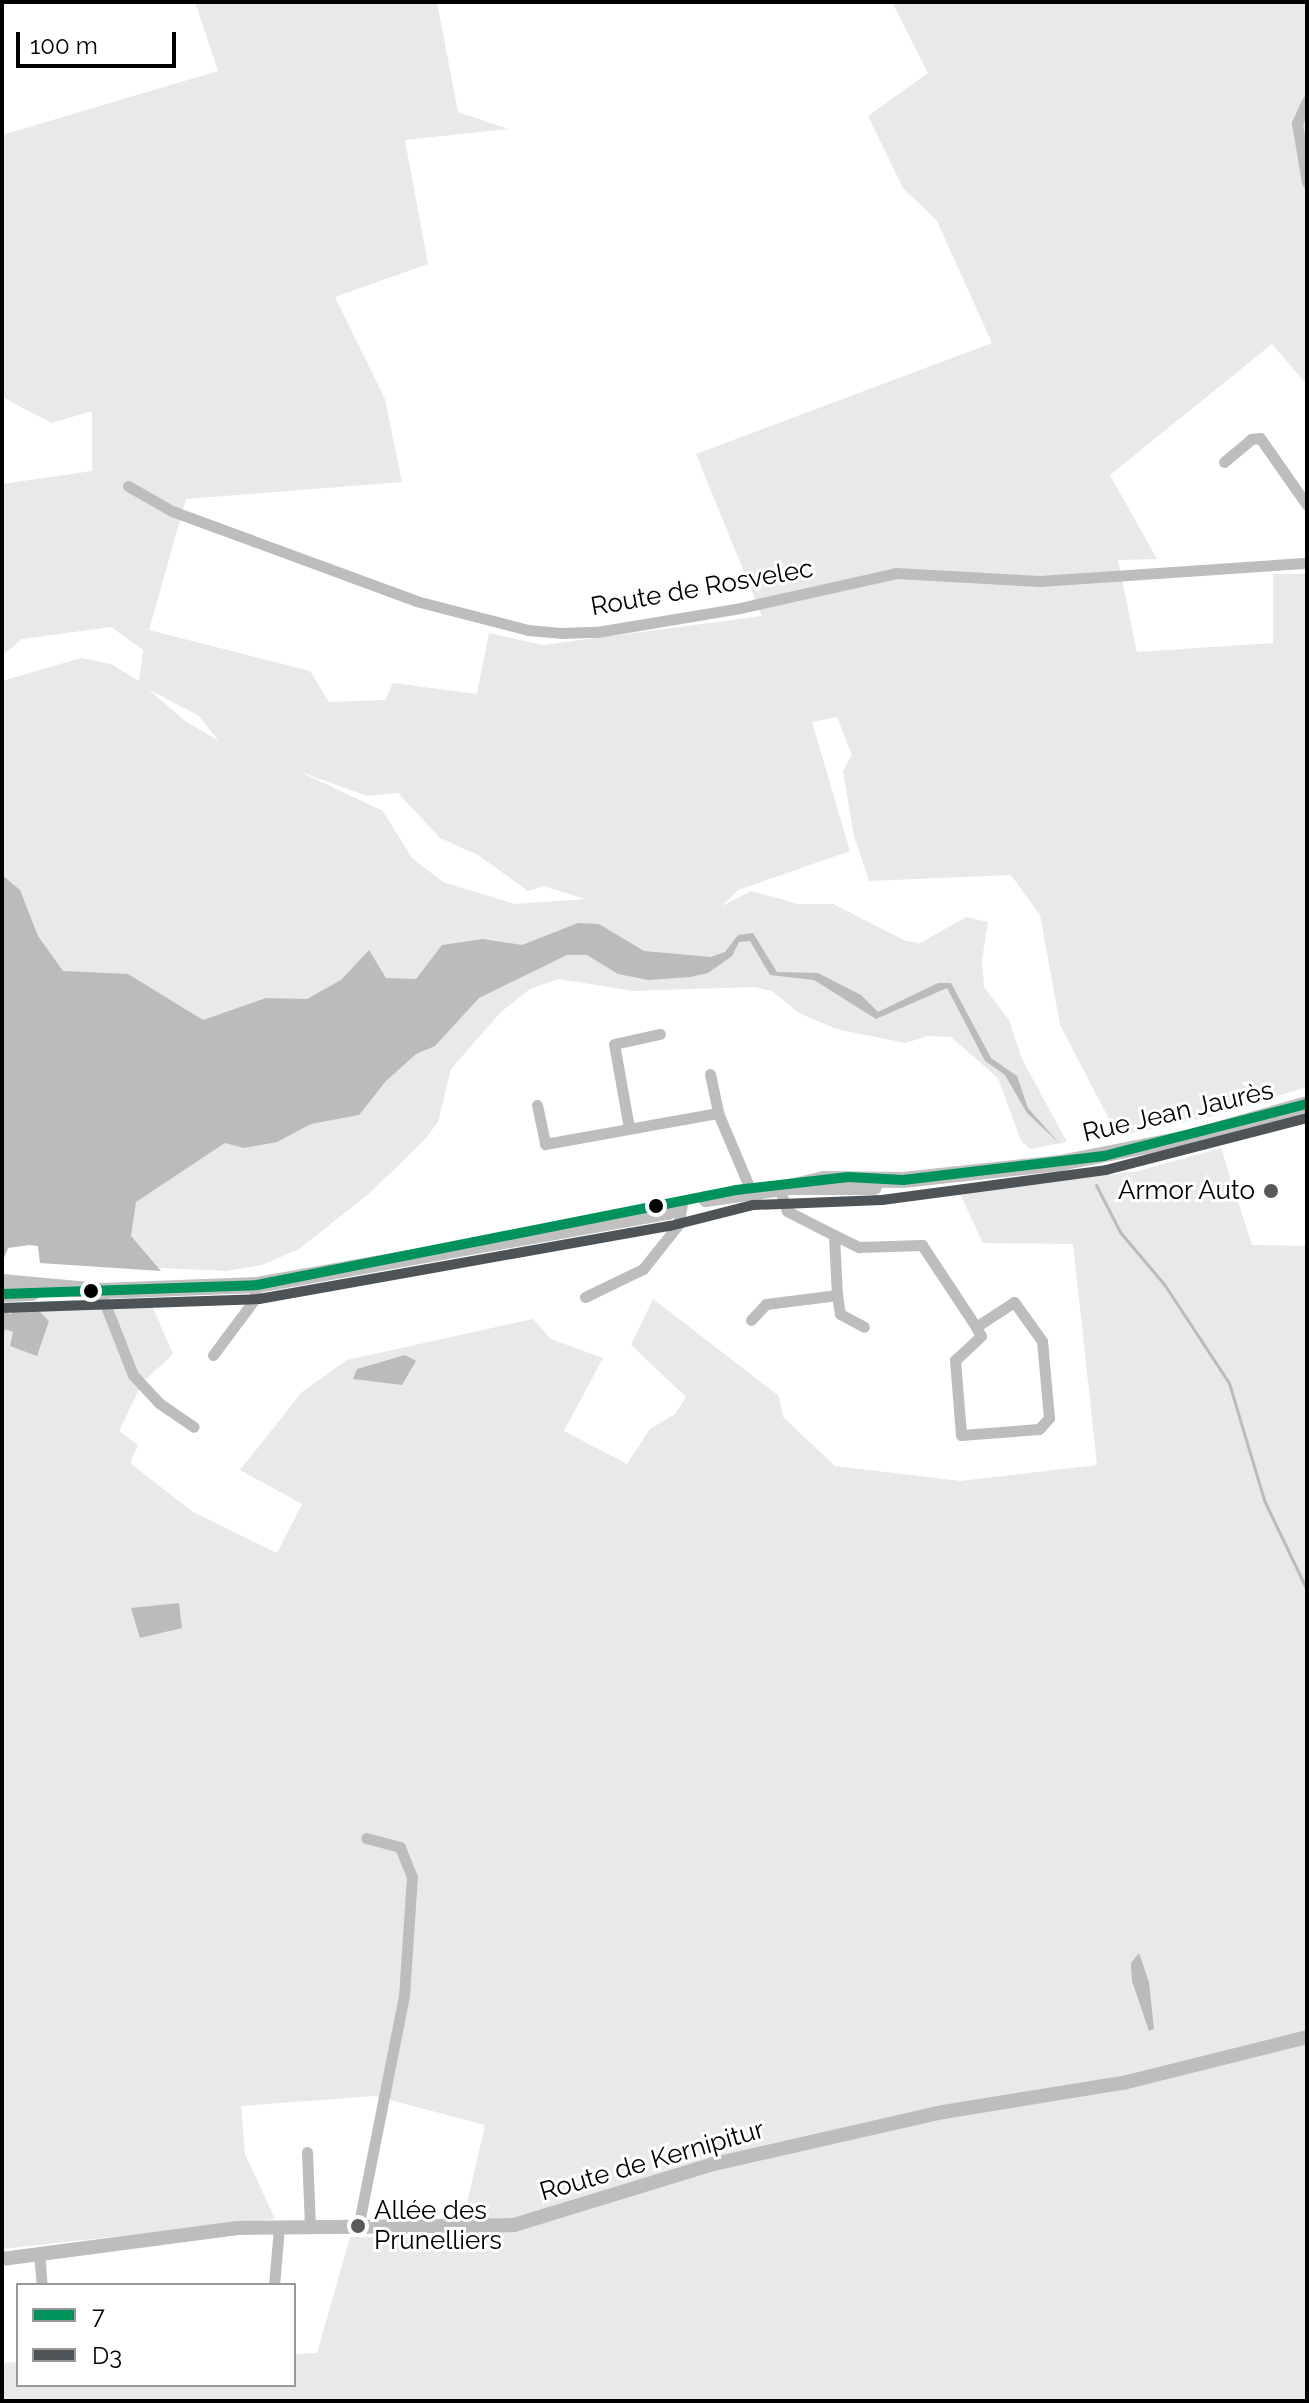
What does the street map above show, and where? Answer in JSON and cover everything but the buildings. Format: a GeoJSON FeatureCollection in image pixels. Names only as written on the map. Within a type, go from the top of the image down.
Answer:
{"type":"FeatureCollection","features":[{"type":"Feature","properties":{"kind":"main road","name":"Rue Jean Jaurès"},"geometry":{"type":"LineString","coordinates":[[58,1288],[100,1291],[257,1285],[614,1218],[641,1209],[706,1199],[714,1194],[848,1177],[903,1180],[1060,1163],[1192,1137],[1307,1104]]}},
{"type":"Feature","properties":{"kind":"main road"},"geometry":{"type":"LineString","coordinates":[[2,1282],[58,1288]]}},
{"type":"Feature","properties":{"kind":"main road"},"geometry":{"type":"LineString","coordinates":[[2,1294],[58,1288]]}},
{"type":"Feature","properties":{"kind":"street"},"geometry":{"type":"LineString","coordinates":[[1307,101],[1297,130],[1307,182]]}},
{"type":"Feature","properties":{"kind":"street"},"geometry":{"type":"LineString","coordinates":[[1224,462],[1251,439],[1260,438],[1307,505]]}},
{"type":"Feature","properties":{"kind":"street","name":"Route de Rosvelec"},"geometry":{"type":"LineString","coordinates":[[128,486],[172,511],[416,601],[528,630],[561,633],[597,632],[751,606],[896,573],[1040,581],[1307,563]]}},
{"type":"Feature","properties":{"kind":"street"},"geometry":{"type":"LineString","coordinates":[[629,1128],[614,1044],[660,1034]]}},
{"type":"Feature","properties":{"kind":"street"},"geometry":{"type":"LineString","coordinates":[[710,1074],[718,1113],[748,1192]]}},
{"type":"Feature","properties":{"kind":"street"},"geometry":{"type":"LineString","coordinates":[[537,1105],[545,1144],[718,1113]]}},
{"type":"Feature","properties":{"kind":"street"},"geometry":{"type":"LineString","coordinates":[[785,1187],[787,1211],[859,1247],[922,1245],[981,1336],[955,1360],[961,1435],[1039,1429],[1049,1418],[1042,1341],[1014,1302],[976,1327]]}},
{"type":"Feature","properties":{"kind":"street"},"geometry":{"type":"LineString","coordinates":[[585,1297],[643,1269],[678,1225],[679,1205]]}},
{"type":"Feature","properties":{"kind":"street"},"geometry":{"type":"LineString","coordinates":[[834,1235],[840,1314],[864,1327]]}},
{"type":"Feature","properties":{"kind":"street"},"geometry":{"type":"LineString","coordinates":[[213,1355],[254,1300],[257,1285]]}},
{"type":"Feature","properties":{"kind":"street"},"geometry":{"type":"LineString","coordinates":[[100,1291],[140,1385],[194,1427]]}},
{"type":"Feature","properties":{"kind":"street"},"geometry":{"type":"LineString","coordinates":[[751,1320],[766,1304],[837,1295]]}},
{"type":"Feature","properties":{"kind":"street"},"geometry":{"type":"LineString","coordinates":[[358,2228],[404,1996],[412,1877],[400,1847],[366,1838]]}},
{"type":"Feature","properties":{"kind":"street","name":"Route de Kernipitur"},"geometry":{"type":"LineString","coordinates":[[2,2259],[236,2228],[514,2225],[714,2164],[943,2112],[1123,2083],[1307,2037]]}},
{"type":"Feature","properties":{"kind":"street"},"geometry":{"type":"LineString","coordinates":[[307,2152],[310,2228]]}},
{"type":"Feature","properties":{"kind":"street"},"geometry":{"type":"LineString","coordinates":[[274,2283],[279,2228]]}},
{"type":"Feature","properties":{"kind":"street"},"geometry":{"type":"LineString","coordinates":[[39,2253],[42,2283]]}},
{"type":"Feature","properties":{"kind":"shaded area"},"geometry":{"type":"Polygon","coordinates":[[[195,2],[437,2],[458,112],[508,129],[405,140],[428,264],[335,297],[385,399],[402,482],[186,499],[149,630],[310,671],[329,702],[385,700],[393,683],[477,694],[489,633],[543,645],[762,616],[696,454],[992,343],[937,221],[903,188],[868,116],[928,73],[892,2],[1307,2],[1307,385],[1272,344],[1110,475],[1157,559],[1118,560],[1137,652],[1273,643],[1273,574],[1307,574],[1307,1087],[1209,1117],[1118,1136],[1060,1025],[1040,915],[1011,875],[869,881],[854,836],[843,771],[852,755],[837,717],[812,722],[850,851],[738,890],[722,906],[751,891],[798,904],[833,904],[906,941],[920,943],[966,917],[988,922],[982,960],[984,987],[1009,1020],[1022,1059],[1067,1142],[1030,1149],[1021,1141],[998,1078],[951,1037],[927,1036],[906,1043],[836,1029],[799,1013],[772,991],[755,987],[633,991],[559,979],[530,989],[501,1012],[451,1069],[438,1122],[426,1138],[371,1192],[299,1249],[262,1265],[226,1271],[40,1263],[38,1246],[29,1245],[8,1248],[2,1263],[2,1073],[526,968],[601,941],[429,981],[2,1062],[2,681],[81,658],[111,664],[139,681],[143,650],[111,627],[22,639],[2,656],[2,484],[92,471],[92,411],[52,423],[2,397],[2,135],[218,71],[195,2]],[[148,689],[185,721],[219,741],[199,716],[148,689]],[[298,771],[383,811],[412,858],[443,882],[515,904],[585,899],[544,886],[528,891],[478,855],[440,838],[398,793],[367,796],[298,771]]]}},
{"type":"Feature","properties":{"kind":"shaded area"},"geometry":{"type":"Polygon","coordinates":[[[2,875],[20,890],[38,936],[63,971],[128,974],[203,1020],[266,998],[307,999],[341,980],[369,950],[386,978],[416,979],[442,945],[483,939],[522,945],[578,923],[599,924],[644,951],[711,957],[725,952],[738,935],[753,933],[777,972],[818,973],[861,995],[878,1012],[938,983],[951,983],[991,1058],[1017,1076],[1028,1108],[1060,1144],[1027,1113],[1005,1075],[985,1061],[947,988],[876,1019],[814,980],[770,975],[750,941],[739,942],[732,956],[708,973],[690,977],[648,980],[618,974],[587,955],[567,955],[479,998],[435,1046],[416,1054],[386,1081],[359,1115],[311,1124],[277,1142],[244,1148],[225,1143],[136,1202],[131,1236],[161,1271],[40,1263],[38,1246],[29,1245],[8,1248],[2,1263],[2,875]]]}},
{"type":"Feature","properties":{"kind":"shaded area"},"geometry":{"type":"Polygon","coordinates":[[[1221,1148],[1252,1245],[1307,1246],[1307,2401],[2,2401],[2,2363],[16,2362],[16,2387],[296,2387],[296,2354],[317,2353],[350,2237],[459,2238],[485,2125],[375,2096],[241,2106],[245,2154],[275,2219],[2,2249],[2,1305],[150,1301],[173,1354],[142,1383],[119,1431],[138,1445],[130,1463],[193,1512],[277,1553],[302,1504],[240,1470],[302,1392],[347,1360],[533,1319],[551,1339],[603,1358],[564,1431],[627,1464],[650,1429],[675,1414],[686,1397],[631,1345],[653,1299],[779,1396],[783,1417],[835,1466],[961,1481],[1097,1465],[1073,1244],[983,1243],[960,1194],[1138,1171],[1221,1148]]]}},
{"type":"Feature","properties":{"kind":"shaded area"},"geometry":{"type":"Polygon","coordinates":[[[15,1307],[38,1310],[49,1321],[37,1356],[10,1346],[13,1332],[5,1329],[2,1340],[2,1312],[11,1314],[15,1307]]]}},
{"type":"Feature","properties":{"kind":"shaded area"},"geometry":{"type":"Polygon","coordinates":[[[405,1355],[416,1361],[402,1385],[353,1379],[357,1369],[405,1355]]]}},
{"type":"Feature","properties":{"kind":"shaded area"},"geometry":{"type":"Polygon","coordinates":[[[179,1603],[182,1628],[140,1638],[131,1608],[179,1603]]]}},
{"type":"Feature","properties":{"kind":"shaded area"},"geometry":{"type":"Polygon","coordinates":[[[1139,1953],[1149,1982],[1154,2029],[1149,2031],[1132,1981],[1131,1963],[1139,1953]]]}},
{"type":"Feature","properties":{"kind":"waterway"},"geometry":{"type":"LineString","coordinates":[[1096,1185],[1120,1232],[1164,1284],[1229,1383],[1264,1500],[1307,1590]]}},
{"type":"Feature","properties":{"kind":"transit line","name":"7"},"geometry":{"type":"LineString","coordinates":[[2,1294],[257,1285],[736,1190],[848,1177],[903,1180],[1104,1156],[1307,1104]]}},
{"type":"Feature","properties":{"kind":"transit line","name":"D3"},"geometry":{"type":"LineString","coordinates":[[2,1308],[259,1299],[670,1226],[753,1205],[882,1200],[1106,1170],[1307,1118]]}},
{"type":"Feature","properties":{"kind":"place","name":"Armor Auto"},"geometry":{"type":"Point","coordinates":[1271,1191]}},
{"type":"Feature","properties":{"kind":"place","name":"Allée des Prunelliers"},"geometry":{"type":"Point","coordinates":[358,2226]}}]}
